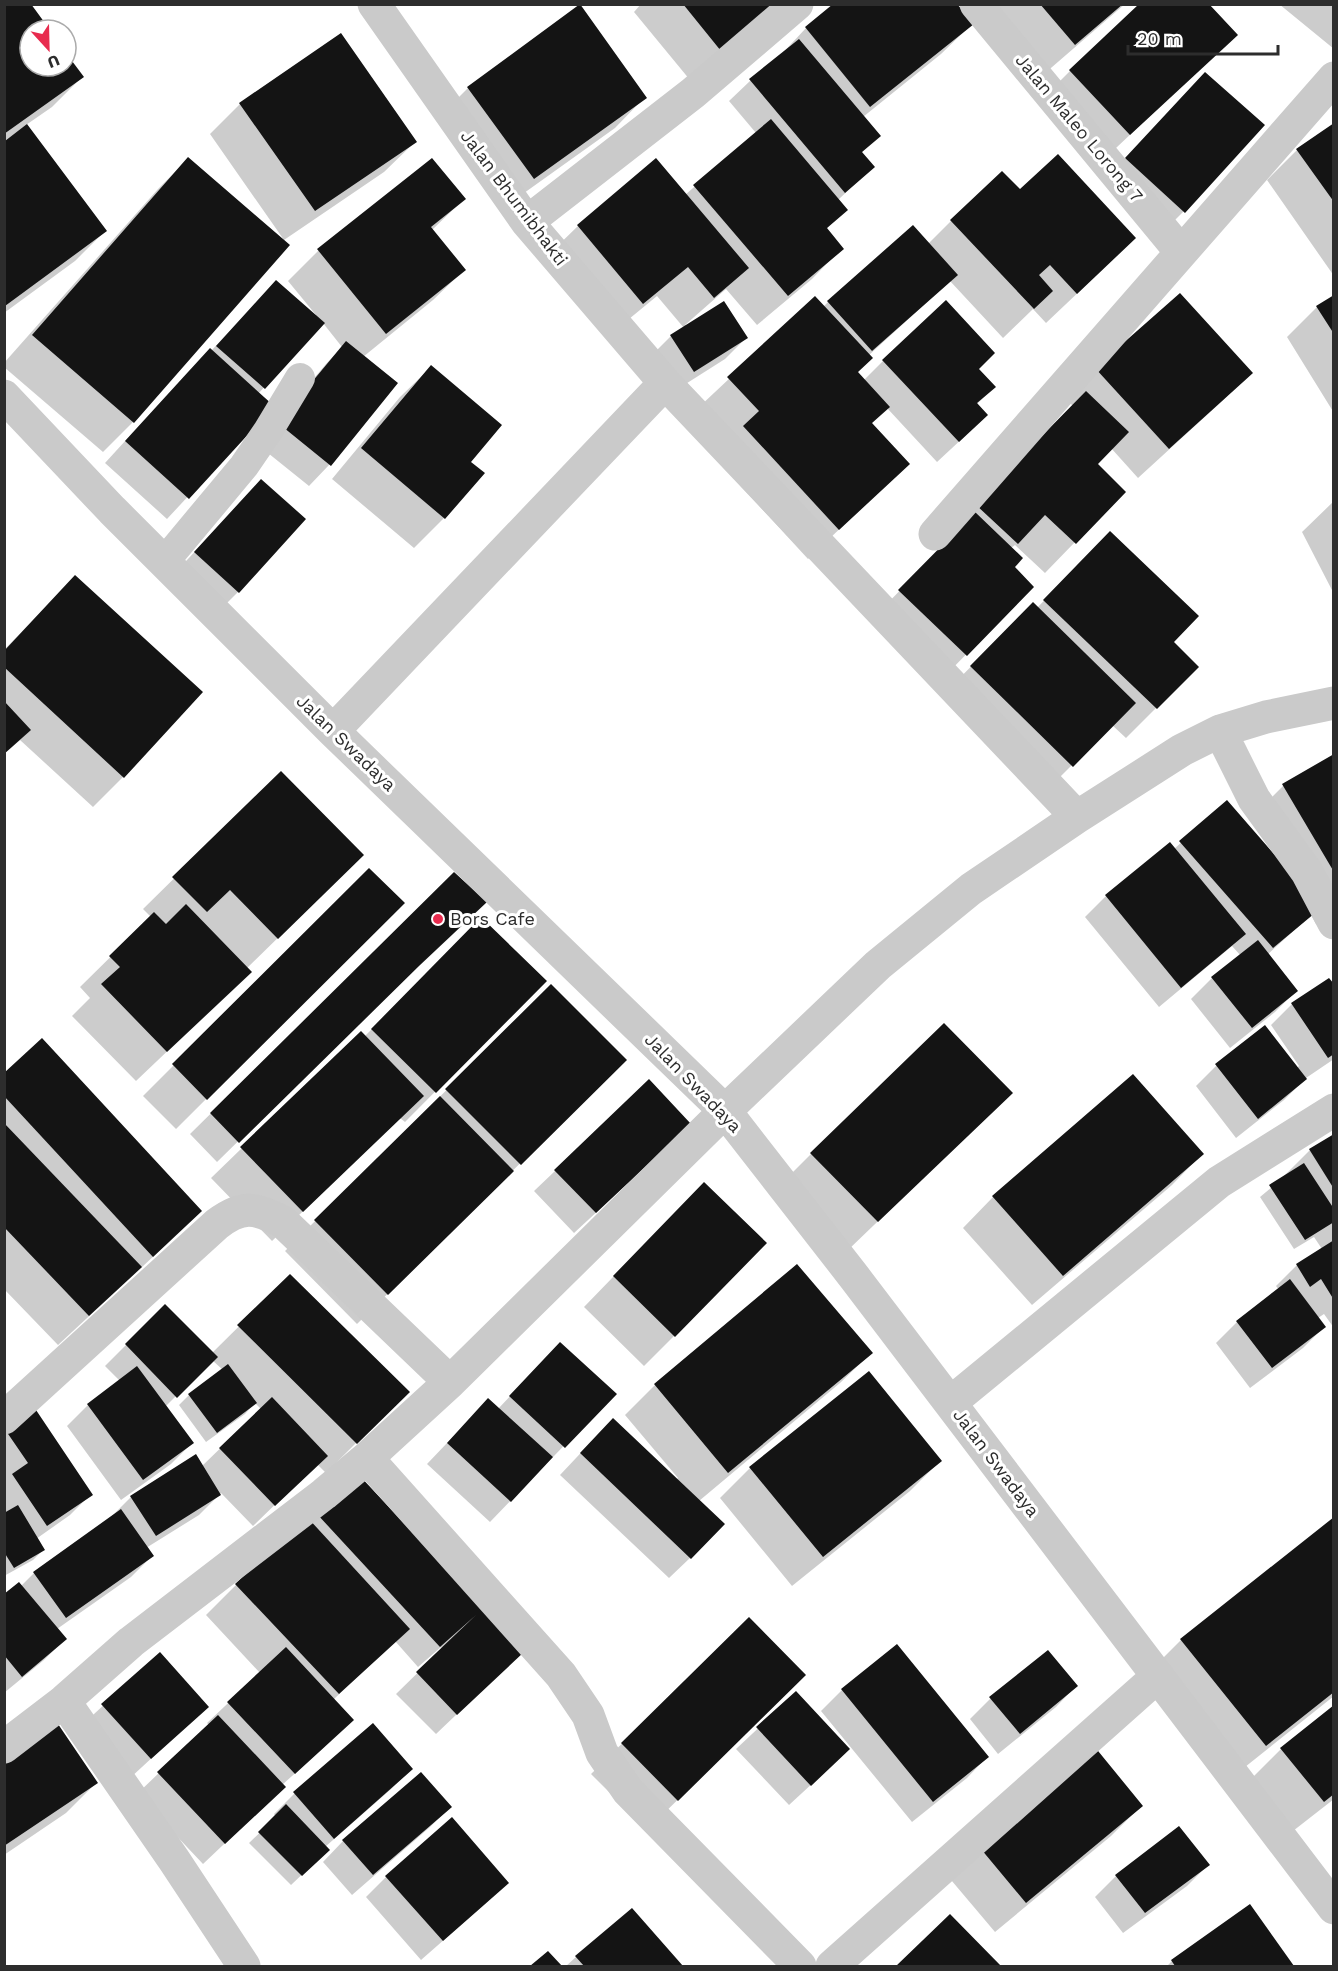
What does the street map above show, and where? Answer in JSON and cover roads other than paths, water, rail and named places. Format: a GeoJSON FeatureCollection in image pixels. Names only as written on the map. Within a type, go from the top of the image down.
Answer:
{"type":"FeatureCollection","features":[{"type":"Feature","properties":{"kind":"street","name":"Jalan Bhumibhakti"},"geometry":{"type":"LineString","coordinates":[[374,4],[527,222],[664,383],[1077,817]]}},
{"type":"Feature","properties":{"kind":"street"},"geometry":{"type":"LineString","coordinates":[[527,222],[693,93],[797,4]]}},
{"type":"Feature","properties":{"kind":"street","name":"Jalan Maleo Lorong 7"},"geometry":{"type":"LineString","coordinates":[[976,4],[1181,252]]}},
{"type":"Feature","properties":{"kind":"street"},"geometry":{"type":"LineString","coordinates":[[934,534],[1334,78]]}},
{"type":"Feature","properties":{"kind":"street"},"geometry":{"type":"LineString","coordinates":[[333,731],[664,383]]}},
{"type":"Feature","properties":{"kind":"street","name":"Jalan Swadaya"},"geometry":{"type":"LineString","coordinates":[[4,396],[164,562],[333,731],[725,1111],[1334,1908]]}},
{"type":"Feature","properties":{"kind":"street"},"geometry":{"type":"LineString","coordinates":[[4,1747],[64,1701],[131,1642],[324,1494],[367,1458],[450,1382],[725,1111],[878,965],[971,889],[1077,817],[1182,750],[1220,731],[1266,717],[1334,703]]}},
{"type":"Feature","properties":{"kind":"street"},"geometry":{"type":"LineString","coordinates":[[1220,731],[1254,799],[1307,872],[1334,923]]}},
{"type":"Feature","properties":{"kind":"street"},"geometry":{"type":"LineString","coordinates":[[950,1403],[1219,1182],[1334,1110]]}},
{"type":"Feature","properties":{"kind":"street"},"geometry":{"type":"LineString","coordinates":[[4,1418],[217,1224],[229,1215],[242,1210],[267,1214],[283,1222],[450,1382]]}},
{"type":"Feature","properties":{"kind":"street"},"geometry":{"type":"LineString","coordinates":[[367,1458],[561,1675],[588,1715],[602,1753],[628,1791],[800,1966]]}},
{"type":"Feature","properties":{"kind":"street"},"geometry":{"type":"LineString","coordinates":[[832,1966],[1158,1676]]}},
{"type":"Feature","properties":{"kind":"street"},"geometry":{"type":"LineString","coordinates":[[64,1701],[244,1966]]}},
{"type":"Feature","properties":{"kind":"lane"},"geometry":{"type":"LineString","coordinates":[[164,562],[244,466],[268,432],[300,378]]}},
{"type":"Feature","properties":{"kind":"place","name":"Bors Cafe"},"geometry":{"type":"Point","coordinates":[438,919]}}]}
